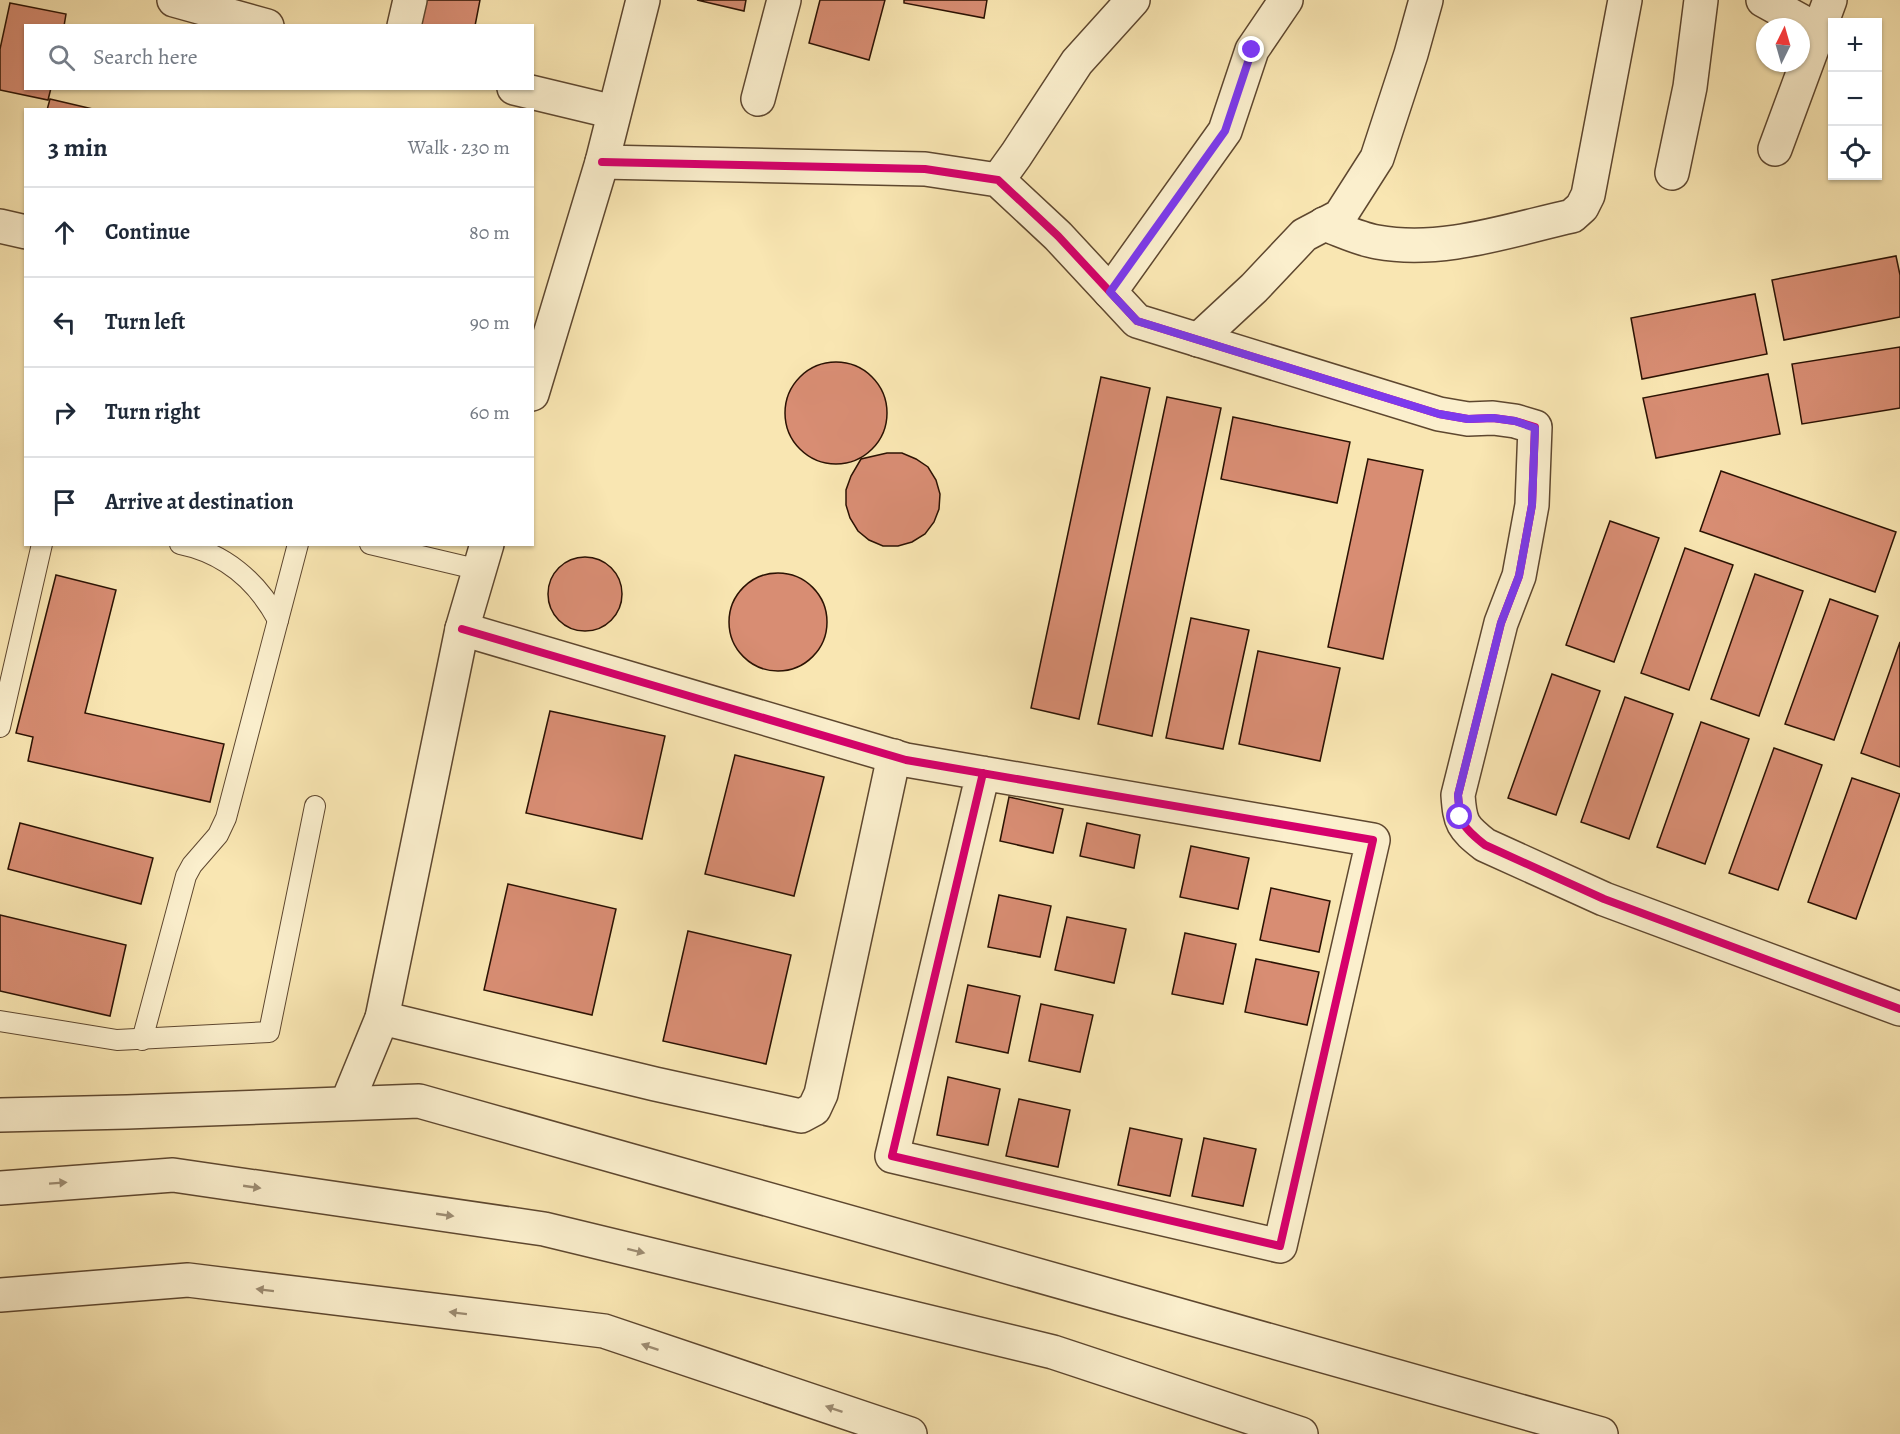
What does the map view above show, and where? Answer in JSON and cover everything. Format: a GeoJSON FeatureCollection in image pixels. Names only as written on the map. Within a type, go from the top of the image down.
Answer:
{"type":"FeatureCollection","features":[{"type":"Feature","properties":{"kind":"street"},"geometry":{"type":"LineString","coordinates":[[174,0],[260,24]]}},
{"type":"Feature","properties":{"kind":"street"},"geometry":{"type":"LineString","coordinates":[[404,24],[410,0]]}},
{"type":"Feature","properties":{"kind":"street"},"geometry":{"type":"LineString","coordinates":[[534,382],[540,345],[602,162],[643,0]]}},
{"type":"Feature","properties":{"kind":"street"},"geometry":{"type":"LineString","coordinates":[[758,99],[784,0]]}},
{"type":"Feature","properties":{"kind":"street"},"geometry":{"type":"LineString","coordinates":[[998,180],[1077,62],[1132,0]]}},
{"type":"Feature","properties":{"kind":"street"},"geometry":{"type":"LineString","coordinates":[[1110,292],[1225,131],[1252,50],[1286,0]]}},
{"type":"Feature","properties":{"kind":"street"},"geometry":{"type":"LineString","coordinates":[[1198,340],[1254,288],[1304,236],[1340,216],[1377,158],[1426,0]]}},
{"type":"Feature","properties":{"kind":"street"},"geometry":{"type":"LineString","coordinates":[[1324,224],[1376,242],[1454,243],[1572,216],[1582,207],[1588,195],[1625,0]]}},
{"type":"Feature","properties":{"kind":"street"},"geometry":{"type":"LineString","coordinates":[[1672,173],[1690,87],[1701,0]]}},
{"type":"Feature","properties":{"kind":"street"},"geometry":{"type":"LineString","coordinates":[[1763,0],[1819,31]]}},
{"type":"Feature","properties":{"kind":"street"},"geometry":{"type":"LineString","coordinates":[[1775,149],[1830,0]]}},
{"type":"Feature","properties":{"kind":"street"},"geometry":{"type":"LineString","coordinates":[[522,90],[614,112]]}},
{"type":"Feature","properties":{"kind":"street"},"geometry":{"type":"LineString","coordinates":[[602,162],[925,168],[998,180],[1058,236],[1137,321],[1439,414],[1468,419],[1493,418],[1515,421],[1535,428],[1532,505],[1519,576],[1501,623],[1458,795],[1460,817],[1468,832],[1485,845],[1604,899],[1900,1009]]}},
{"type":"Feature","properties":{"kind":"street"},"geometry":{"type":"LineString","coordinates":[[0,226],[24,232]]}},
{"type":"Feature","properties":{"kind":"street"},"geometry":{"type":"LineString","coordinates":[[347,1103],[382,1018],[462,629],[484,557]]}},
{"type":"Feature","properties":{"kind":"street"},"geometry":{"type":"LineString","coordinates":[[462,629],[894,756],[1373,840],[1280,1246],[892,1156],[983,773]]}},
{"type":"Feature","properties":{"kind":"street"},"geometry":{"type":"LineString","coordinates":[[382,1018],[655,1084],[801,1116],[814,1109],[821,1094],[894,756]]}},
{"type":"Feature","properties":{"kind":"street"},"geometry":{"type":"LineString","coordinates":[[0,1114],[127,1112],[420,1101],[1601,1434]]}},
{"type":"Feature","properties":{"kind":"street"},"geometry":{"type":"LineString","coordinates":[[0,1188],[172,1175],[544,1229],[1053,1352],[1301,1434]]}},
{"type":"Feature","properties":{"kind":"street"},"geometry":{"type":"LineString","coordinates":[[0,1295],[188,1280],[604,1331],[910,1434]]}},
{"type":"Feature","properties":{"kind":"lane"},"geometry":{"type":"LineString","coordinates":[[0,727],[42,546]]}},
{"type":"Feature","properties":{"kind":"lane"},"geometry":{"type":"LineString","coordinates":[[191,546],[227,562],[254,586],[271,606],[278,620]]}},
{"type":"Feature","properties":{"kind":"lane"},"geometry":{"type":"LineString","coordinates":[[142,1040],[186,876],[192,865],[218,835],[226,818],[297,546]]}},
{"type":"Feature","properties":{"kind":"lane"},"geometry":{"type":"LineString","coordinates":[[388,546],[484,557]]}},
{"type":"Feature","properties":{"kind":"lane"},"geometry":{"type":"LineString","coordinates":[[0,1021],[117,1041],[269,1032],[315,806]]}},
{"type":"Feature","properties":{"kind":"building"},"geometry":{"type":"Polygon","coordinates":[[[423,0],[480,0],[475,24],[417,24],[423,0]]]}},
{"type":"Feature","properties":{"kind":"building"},"geometry":{"type":"Polygon","coordinates":[[[697,0],[746,0],[744,11],[697,0]]]}},
{"type":"Feature","properties":{"kind":"building"},"geometry":{"type":"Polygon","coordinates":[[[820,0],[885,0],[869,60],[809,43],[820,0]]]}},
{"type":"Feature","properties":{"kind":"building"},"geometry":{"type":"Polygon","coordinates":[[[904,0],[987,0],[984,18],[904,3],[904,0]]]}},
{"type":"Feature","properties":{"kind":"building"},"geometry":{"type":"Polygon","coordinates":[[[10,3],[66,14],[64,24],[24,24],[24,90],[50,90],[48,100],[0,90],[0,49],[10,3]]]}},
{"type":"Feature","properties":{"kind":"building"},"geometry":{"type":"Polygon","coordinates":[[[50,99],[88,108],[48,108],[50,99]]]}},
{"type":"Feature","properties":{"kind":"building"},"geometry":{"type":"Polygon","coordinates":[[[1896,256],[1900,275],[1900,317],[1784,340],[1772,280],[1896,256]]]}},
{"type":"Feature","properties":{"kind":"building"},"geometry":{"type":"Polygon","coordinates":[[[1755,294],[1767,354],[1642,379],[1631,318],[1755,294]]]}},
{"type":"Feature","properties":{"kind":"building"},"geometry":{"type":"Polygon","coordinates":[[[1900,347],[1900,408],[1802,424],[1792,364],[1900,347]]]}},
{"type":"Feature","properties":{"kind":"building"},"geometry":{"type":"Polygon","coordinates":[[[836,362],[855,366],[872,377],[883,394],[887,413],[883,432],[872,449],[855,460],[836,464],[817,460],[800,449],[789,432],[785,413],[789,394],[800,377],[817,366],[836,362]]]}},
{"type":"Feature","properties":{"kind":"building"},"geometry":{"type":"Polygon","coordinates":[[[1768,374],[1780,434],[1656,458],[1643,398],[1768,374]]]}},
{"type":"Feature","properties":{"kind":"building"},"geometry":{"type":"Polygon","coordinates":[[[1101,377],[1150,388],[1079,719],[1031,708],[1101,377]]]}},
{"type":"Feature","properties":{"kind":"building"},"geometry":{"type":"Polygon","coordinates":[[[1167,397],[1221,408],[1152,736],[1098,724],[1167,397]]]}},
{"type":"Feature","properties":{"kind":"building"},"geometry":{"type":"Polygon","coordinates":[[[1233,417],[1350,442],[1337,503],[1221,479],[1233,417]]]}},
{"type":"Feature","properties":{"kind":"building"},"geometry":{"type":"Polygon","coordinates":[[[887,453],[902,453],[928,467],[936,480],[940,494],[939,509],[934,522],[925,534],[912,542],[898,546],[883,546],[869,540],[858,531],[850,518],[846,505],[846,490],[861,459],[887,453]]]}},
{"type":"Feature","properties":{"kind":"building"},"geometry":{"type":"Polygon","coordinates":[[[1368,459],[1423,470],[1383,659],[1328,647],[1368,459]]]}},
{"type":"Feature","properties":{"kind":"building"},"geometry":{"type":"Polygon","coordinates":[[[1721,471],[1896,532],[1875,592],[1700,531],[1721,471]]]}},
{"type":"Feature","properties":{"kind":"building"},"geometry":{"type":"Polygon","coordinates":[[[1610,521],[1659,538],[1614,662],[1566,645],[1610,521]]]}},
{"type":"Feature","properties":{"kind":"building"},"geometry":{"type":"Polygon","coordinates":[[[1685,548],[1733,565],[1689,690],[1641,673],[1685,548]]]}},
{"type":"Feature","properties":{"kind":"building"},"geometry":{"type":"Polygon","coordinates":[[[585,557],[599,560],[611,568],[619,580],[622,594],[619,608],[611,620],[599,628],[585,631],[571,628],[559,620],[551,608],[548,594],[551,580],[559,568],[571,560],[585,557]]]}},
{"type":"Feature","properties":{"kind":"building"},"geometry":{"type":"Polygon","coordinates":[[[778,573],[797,577],[813,587],[823,603],[827,622],[823,641],[813,657],[797,667],[778,671],[759,667],[743,657],[733,641],[729,622],[733,603],[743,587],[759,577],[778,573]]]}},
{"type":"Feature","properties":{"kind":"building"},"geometry":{"type":"Polygon","coordinates":[[[1755,574],[1803,591],[1759,716],[1711,699],[1755,574]]]}},
{"type":"Feature","properties":{"kind":"building"},"geometry":{"type":"Polygon","coordinates":[[[56,575],[116,590],[85,713],[224,744],[210,802],[28,761],[33,737],[16,733],[56,575]]]}},
{"type":"Feature","properties":{"kind":"building"},"geometry":{"type":"Polygon","coordinates":[[[1830,599],[1878,616],[1834,740],[1785,724],[1830,599]]]}},
{"type":"Feature","properties":{"kind":"building"},"geometry":{"type":"Polygon","coordinates":[[[1191,618],[1249,630],[1223,749],[1166,738],[1191,618]]]}},
{"type":"Feature","properties":{"kind":"building"},"geometry":{"type":"Polygon","coordinates":[[[1900,642],[1900,767],[1861,753],[1900,642]]]}},
{"type":"Feature","properties":{"kind":"building"},"geometry":{"type":"Polygon","coordinates":[[[1258,651],[1340,668],[1320,761],[1239,744],[1258,651]]]}},
{"type":"Feature","properties":{"kind":"building"},"geometry":{"type":"Polygon","coordinates":[[[1552,674],[1600,691],[1556,815],[1508,798],[1552,674]]]}},
{"type":"Feature","properties":{"kind":"building"},"geometry":{"type":"Polygon","coordinates":[[[1625,697],[1673,714],[1629,839],[1581,822],[1625,697]]]}},
{"type":"Feature","properties":{"kind":"building"},"geometry":{"type":"Polygon","coordinates":[[[550,711],[665,736],[642,839],[526,813],[550,711]]]}},
{"type":"Feature","properties":{"kind":"building"},"geometry":{"type":"Polygon","coordinates":[[[1701,722],[1749,739],[1705,864],[1657,847],[1701,722]]]}},
{"type":"Feature","properties":{"kind":"building"},"geometry":{"type":"Polygon","coordinates":[[[1774,748],[1822,765],[1778,890],[1729,873],[1774,748]]]}},
{"type":"Feature","properties":{"kind":"building"},"geometry":{"type":"Polygon","coordinates":[[[735,755],[824,777],[794,896],[705,874],[735,755]]]}},
{"type":"Feature","properties":{"kind":"building"},"geometry":{"type":"Polygon","coordinates":[[[1852,778],[1900,794],[1856,919],[1808,902],[1852,778]]]}},
{"type":"Feature","properties":{"kind":"building"},"geometry":{"type":"Polygon","coordinates":[[[1009,797],[1063,809],[1053,853],[1000,841],[1009,797]]]}},
{"type":"Feature","properties":{"kind":"building"},"geometry":{"type":"Polygon","coordinates":[[[20,823],[153,858],[141,904],[8,869],[20,823]]]}},
{"type":"Feature","properties":{"kind":"building"},"geometry":{"type":"Polygon","coordinates":[[[1087,823],[1140,835],[1134,868],[1080,856],[1087,823]]]}},
{"type":"Feature","properties":{"kind":"building"},"geometry":{"type":"Polygon","coordinates":[[[1191,846],[1249,858],[1238,909],[1180,897],[1191,846]]]}},
{"type":"Feature","properties":{"kind":"building"},"geometry":{"type":"Polygon","coordinates":[[[508,884],[616,909],[592,1015],[484,990],[508,884]]]}},
{"type":"Feature","properties":{"kind":"building"},"geometry":{"type":"Polygon","coordinates":[[[1271,888],[1330,901],[1319,952],[1260,940],[1271,888]]]}},
{"type":"Feature","properties":{"kind":"building"},"geometry":{"type":"Polygon","coordinates":[[[999,895],[1051,906],[1040,957],[988,947],[999,895]]]}},
{"type":"Feature","properties":{"kind":"building"},"geometry":{"type":"Polygon","coordinates":[[[0,915],[126,945],[110,1016],[0,991],[0,915]]]}},
{"type":"Feature","properties":{"kind":"building"},"geometry":{"type":"Polygon","coordinates":[[[1067,917],[1126,929],[1114,983],[1055,970],[1067,917]]]}},
{"type":"Feature","properties":{"kind":"building"},"geometry":{"type":"Polygon","coordinates":[[[688,931],[791,955],[766,1064],[663,1041],[688,931]]]}},
{"type":"Feature","properties":{"kind":"building"},"geometry":{"type":"Polygon","coordinates":[[[1185,933],[1236,944],[1223,1004],[1172,994],[1185,933]]]}},
{"type":"Feature","properties":{"kind":"building"},"geometry":{"type":"Polygon","coordinates":[[[1256,959],[1319,972],[1307,1025],[1245,1012],[1256,959]]]}},
{"type":"Feature","properties":{"kind":"building"},"geometry":{"type":"Polygon","coordinates":[[[968,985],[1020,996],[1008,1053],[956,1042],[968,985]]]}},
{"type":"Feature","properties":{"kind":"building"},"geometry":{"type":"Polygon","coordinates":[[[1041,1004],[1093,1015],[1080,1072],[1029,1061],[1041,1004]]]}},
{"type":"Feature","properties":{"kind":"building"},"geometry":{"type":"Polygon","coordinates":[[[948,1077],[1000,1089],[988,1145],[937,1135],[948,1077]]]}},
{"type":"Feature","properties":{"kind":"building"},"geometry":{"type":"Polygon","coordinates":[[[1019,1099],[1070,1110],[1058,1167],[1006,1156],[1019,1099]]]}},
{"type":"Feature","properties":{"kind":"building"},"geometry":{"type":"Polygon","coordinates":[[[1130,1128],[1182,1139],[1170,1196],[1118,1185],[1130,1128]]]}},
{"type":"Feature","properties":{"kind":"building"},"geometry":{"type":"Polygon","coordinates":[[[1204,1138],[1256,1149],[1243,1206],[1192,1196],[1204,1138]]]}},
{"type":"Feature","properties":{"kind":"cycle path"},"geometry":{"type":"LineString","coordinates":[[602,162],[925,169],[998,180],[1058,236],[1137,321],[1439,414],[1468,419],[1493,418],[1535,427],[1532,505],[1519,576],[1501,623],[1458,795],[1461,818],[1467,829],[1485,845],[1604,899],[1900,1009]]}},
{"type":"Feature","properties":{"kind":"cycle path"},"geometry":{"type":"LineString","coordinates":[[462,629],[906,760],[1373,840],[1280,1246],[892,1156],[983,773]]}},
{"type":"Feature","properties":{"kind":"route"},"geometry":{"type":"LineString","coordinates":[[1252,50],[1225,131],[1110,292],[1137,321],[1439,414],[1468,419],[1493,418],[1515,421],[1535,428],[1536,457],[1532,505],[1519,576],[1501,623],[1458,795],[1460,817]]}}]}
